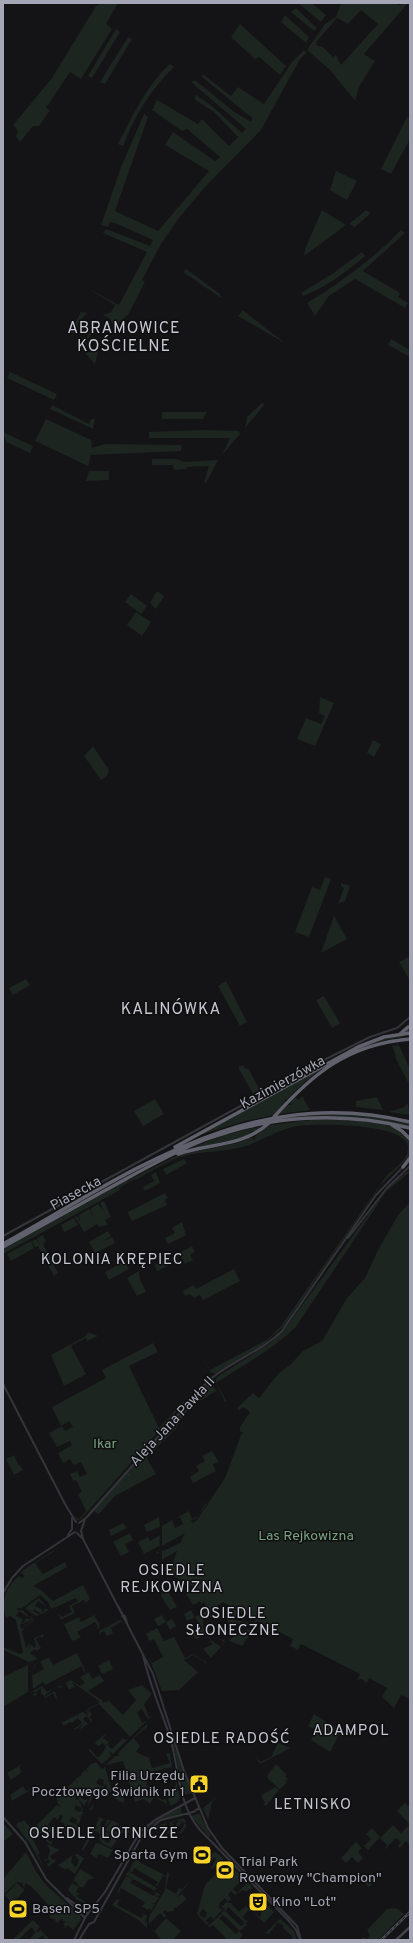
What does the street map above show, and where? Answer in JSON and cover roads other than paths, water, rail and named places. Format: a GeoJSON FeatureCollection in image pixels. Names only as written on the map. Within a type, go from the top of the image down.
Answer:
{"type":"FeatureCollection","features":[{"type":"Feature","properties":{"kind":"highway"},"geometry":{"type":"LineString","coordinates":[[159,1160],[358,1047],[378,1039],[409,1032]]}},
{"type":"Feature","properties":{"kind":"highway"},"geometry":{"type":"LineString","coordinates":[[399,1034],[409,1032]]}},
{"type":"Feature","properties":{"kind":"highway"},"geometry":{"type":"LineString","coordinates":[[159,1160],[198,1148],[234,1142],[251,1136],[267,1124],[314,1076],[342,1059],[368,1046],[401,1040],[409,1032]]}},
{"type":"Feature","properties":{"kind":"highway"},"geometry":{"type":"LineString","coordinates":[[159,1160],[190,1143],[224,1130],[279,1116],[304,1113],[341,1112],[410,1120]]}},
{"type":"Feature","properties":{"kind":"highway"},"geometry":{"type":"LineString","coordinates":[[159,1160],[221,1134],[276,1121],[329,1117],[385,1122],[410,1128]]}},
{"type":"Feature","properties":{"kind":"highway"},"geometry":{"type":"LineString","coordinates":[[385,1122],[400,1129],[410,1139]]}},
{"type":"Feature","properties":{"kind":"highway"},"geometry":{"type":"LineString","coordinates":[[403,1167],[410,1158]]}},
{"type":"Feature","properties":{"kind":"highway","name":"Piasecka"},"geometry":{"type":"LineString","coordinates":[[3,1244],[159,1160]]}},
{"type":"Feature","properties":{"kind":"highway","name":"Piasecka"},"geometry":{"type":"LineString","coordinates":[[3,1247],[159,1160]]}},
{"type":"Feature","properties":{"kind":"main road"},"geometry":{"type":"LineString","coordinates":[[396,1940],[410,1926]]}},
{"type":"Feature","properties":{"kind":"street","name":"Kazimierzówka"},"geometry":{"type":"LineString","coordinates":[[3,1236],[340,1052],[370,1037],[397,1028],[410,1017]]}},
{"type":"Feature","properties":{"kind":"street","name":"Aleja Jana Pawła II"},"geometry":{"type":"LineString","coordinates":[[78,1522],[87,1516],[207,1382],[226,1367],[265,1345],[282,1330],[376,1195],[403,1167],[410,1162]]}},
{"type":"Feature","properties":{"kind":"street","name":"Aleja Jana Pawła II"},"geometry":{"type":"LineString","coordinates":[[342,1245],[387,1188],[410,1166]]}},
{"type":"Feature","properties":{"kind":"street"},"geometry":{"type":"LineString","coordinates":[[3,1384],[72,1516],[82,1526],[81,1531],[83,1539],[154,1677],[184,1771],[207,1827],[216,1842],[299,1928],[300,1940]]}},
{"type":"Feature","properties":{"kind":"street"},"geometry":{"type":"LineString","coordinates":[[66,1537],[72,1529],[72,1516]]}},
{"type":"Feature","properties":{"kind":"street","name":"Aleja Jana Pawła II"},"geometry":{"type":"LineString","coordinates":[[82,1526],[87,1516]]}},
{"type":"Feature","properties":{"kind":"street"},"geometry":{"type":"LineString","coordinates":[[73,1524],[78,1522]]}},
{"type":"Feature","properties":{"kind":"street"},"geometry":{"type":"LineString","coordinates":[[72,1529],[83,1539]]}},
{"type":"Feature","properties":{"kind":"street"},"geometry":{"type":"LineString","coordinates":[[3,1593],[19,1570],[66,1537],[81,1531]]}},
{"type":"Feature","properties":{"kind":"street"},"geometry":{"type":"LineString","coordinates":[[143,1654],[171,1741],[184,1802],[188,1813],[200,1830],[294,1927],[300,1940]]}},
{"type":"Feature","properties":{"kind":"street"},"geometry":{"type":"LineString","coordinates":[[74,1940],[85,1918],[105,1892],[142,1830],[151,1822],[184,1802],[195,1798]]}},
{"type":"Feature","properties":{"kind":"street"},"geometry":{"type":"LineString","coordinates":[[79,1940],[89,1924],[93,1922],[93,1916],[143,1834],[162,1820],[188,1813],[199,1808]]}},
{"type":"Feature","properties":{"kind":"street"},"geometry":{"type":"LineString","coordinates":[[3,1816],[25,1842],[46,1880],[63,1895],[88,1914],[93,1916]]}},
{"type":"Feature","properties":{"kind":"street"},"geometry":{"type":"LineString","coordinates":[[63,1895],[89,1924]]}},
{"type":"Feature","properties":{"kind":"railway"},"geometry":{"type":"LineString","coordinates":[[381,1940],[410,1912]]}},
{"type":"Feature","properties":{"kind":"place","name":"Filia Urzędu Pocztowego Świdnik nr 1"},"geometry":{"type":"Point","coordinates":[199,1784]}},
{"type":"Feature","properties":{"kind":"place","name":"Sparta Gym"},"geometry":{"type":"Point","coordinates":[202,1855]}},
{"type":"Feature","properties":{"kind":"place","name":"Trial Park Rowerowy \"Champion\""},"geometry":{"type":"Point","coordinates":[225,1870]}},
{"type":"Feature","properties":{"kind":"place","name":"Kino \"Lot\""},"geometry":{"type":"Point","coordinates":[258,1902]}},
{"type":"Feature","properties":{"kind":"place","name":"Basen SP5"},"geometry":{"type":"Point","coordinates":[18,1909]}},
{"type":"Feature","properties":{"kind":"district","name":"ABRAMOWICE KOŚCIELNE"},"geometry":{"type":"Point","coordinates":[124,338]}},
{"type":"Feature","properties":{"kind":"district","name":"KALINÓWKA"},"geometry":{"type":"Point","coordinates":[171,1010]}},
{"type":"Feature","properties":{"kind":"district","name":"KOLONIA KRĘPIEC"},"geometry":{"type":"Point","coordinates":[112,1260]}},
{"type":"Feature","properties":{"kind":"district","name":"OSIEDLE REJKOWIZNA"},"geometry":{"type":"Point","coordinates":[172,1580]}},
{"type":"Feature","properties":{"kind":"district","name":"OSIEDLE SŁONECZNE"},"geometry":{"type":"Point","coordinates":[233,1622]}},
{"type":"Feature","properties":{"kind":"district","name":"ADAMPOL"},"geometry":{"type":"Point","coordinates":[351,1731]}},
{"type":"Feature","properties":{"kind":"district","name":"OSIEDLE RADOŚĆ"},"geometry":{"type":"Point","coordinates":[222,1739]}},
{"type":"Feature","properties":{"kind":"district","name":"LETNISKO"},"geometry":{"type":"Point","coordinates":[313,1805]}},
{"type":"Feature","properties":{"kind":"district","name":"OSIEDLE LOTNICZE"},"geometry":{"type":"Point","coordinates":[104,1834]}},
{"type":"Feature","properties":{"kind":"park label","name":"Ikar"},"geometry":{"type":"Point","coordinates":[105,1444]}},
{"type":"Feature","properties":{"kind":"park label","name":"Las Rejkowizna"},"geometry":{"type":"Point","coordinates":[306,1536]}}]}
